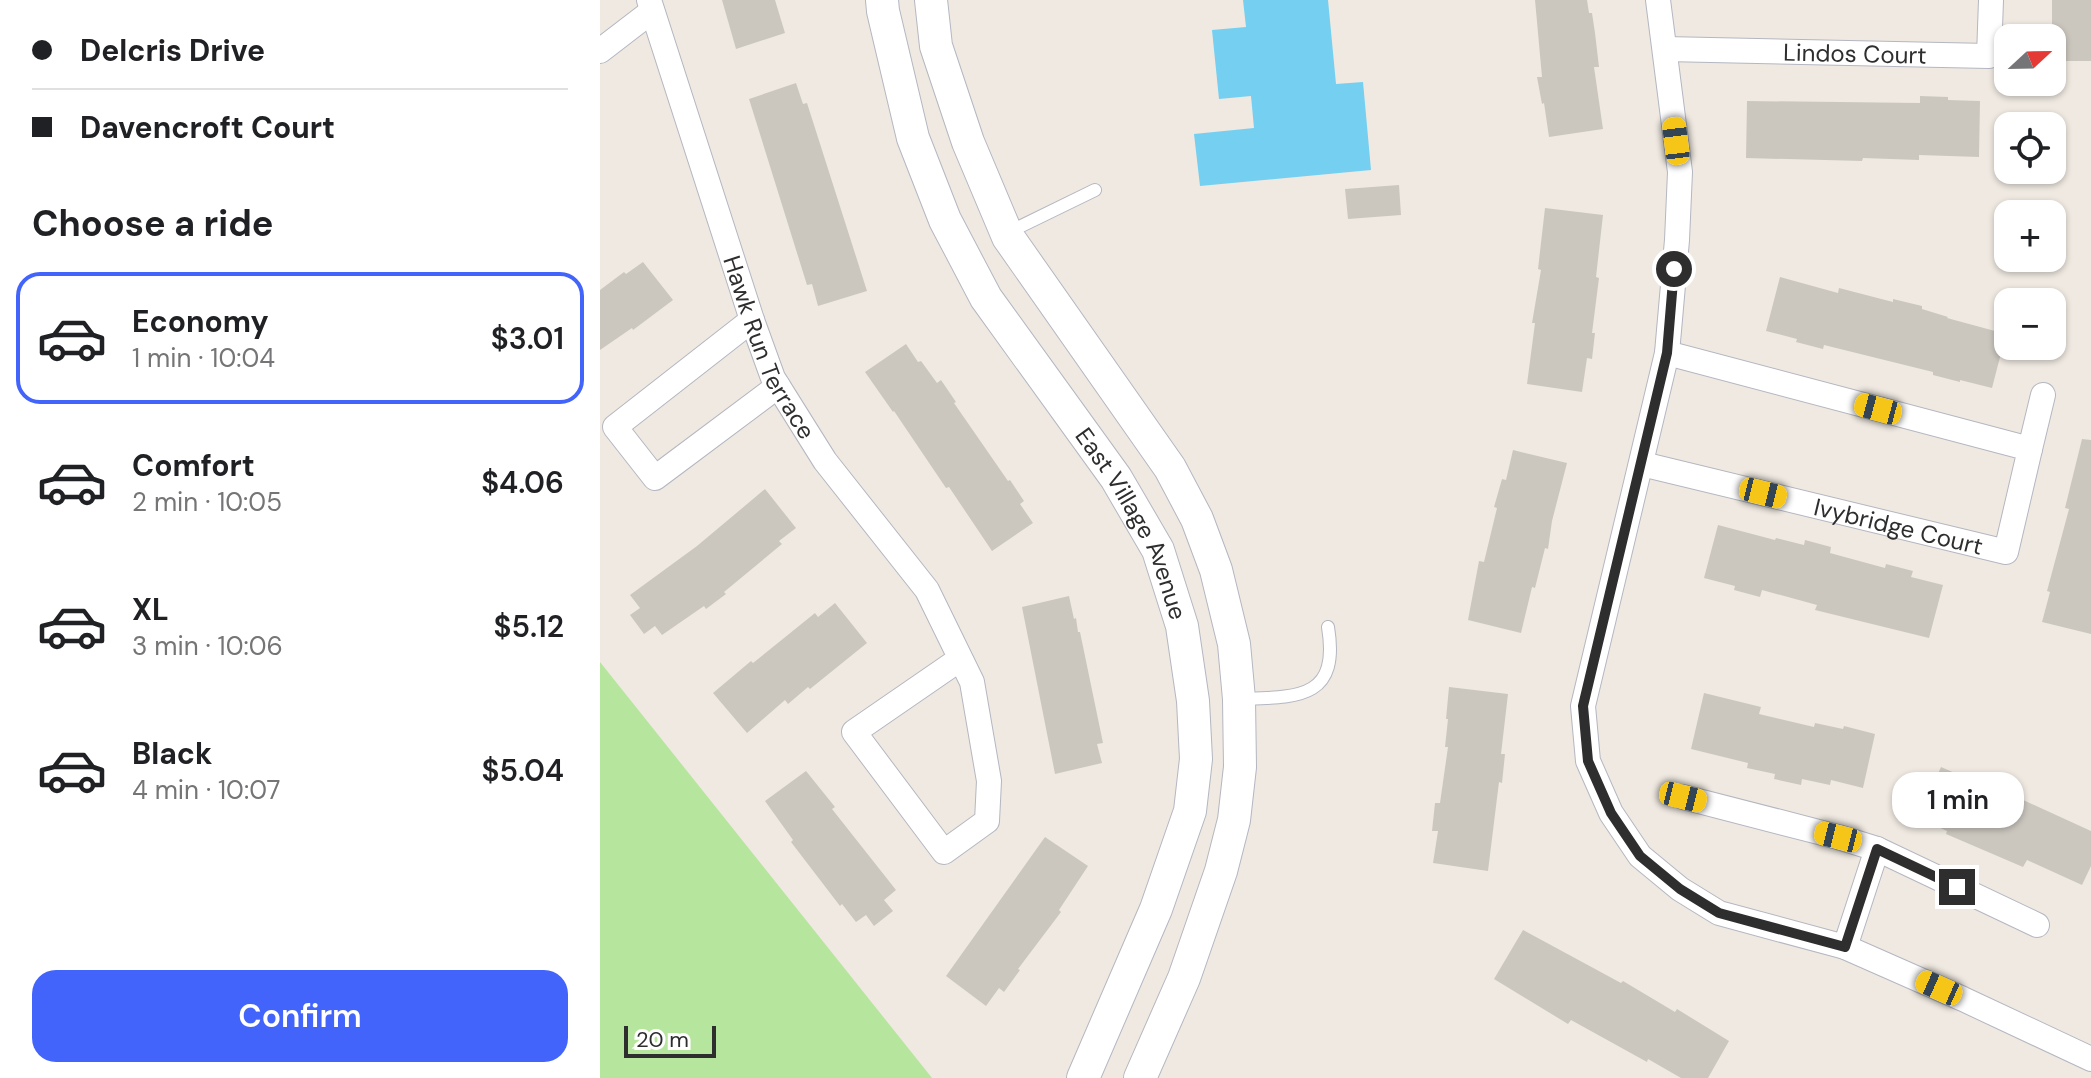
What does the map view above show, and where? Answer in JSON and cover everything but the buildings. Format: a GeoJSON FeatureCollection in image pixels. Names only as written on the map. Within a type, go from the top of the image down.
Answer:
{"type":"FeatureCollection","features":[{"type":"Feature","properties":{"kind":"street","name":"East Village Avenue"},"geometry":{"type":"LineString","coordinates":[[882,0],[913,138],[945,220],[986,298],[1116,478],[1158,550],[1182,626],[1193,701],[1196,759],[1190,811],[1156,909],[1083,1078]]}},
{"type":"Feature","properties":{"kind":"street"},"geometry":{"type":"LineString","coordinates":[[931,0],[936,46],[968,142],[1006,233],[1170,468],[1197,519],[1216,570],[1234,644],[1240,767],[1234,820],[1221,871],[1184,978],[1140,1078]]}},
{"type":"Feature","properties":{"kind":"street"},"geometry":{"type":"LineString","coordinates":[[1658,0],[1680,172],[1667,353],[1583,706],[1588,761],[1611,813],[1640,856],[1680,889],[1719,913],[1845,947],[2091,1059]]}},
{"type":"Feature","properties":{"kind":"street","name":"Lindos Court"},"geometry":{"type":"LineString","coordinates":[[1665,49],[1989,56],[1991,0]]}},
{"type":"Feature","properties":{"kind":"street"},"geometry":{"type":"LineString","coordinates":[[600,51],[650,6]]}},
{"type":"Feature","properties":{"kind":"street","name":"Hawk Run Terrace"},"geometry":{"type":"LineString","coordinates":[[650,6],[773,378],[825,461],[927,590],[972,682],[989,781],[987,821],[944,852],[854,732],[960,659]]}},
{"type":"Feature","properties":{"kind":"street"},"geometry":{"type":"LineString","coordinates":[[752,320],[615,427],[655,478],[778,386]]}},
{"type":"Feature","properties":{"kind":"street"},"geometry":{"type":"LineString","coordinates":[[1667,353],[2030,449]]}},
{"type":"Feature","properties":{"kind":"street","name":"Ivybridge Court"},"geometry":{"type":"LineString","coordinates":[[1642,464],[2006,552],[2043,395]]}},
{"type":"Feature","properties":{"kind":"street"},"geometry":{"type":"LineString","coordinates":[[1683,797],[1877,849],[2037,925]]}},
{"type":"Feature","properties":{"kind":"street"},"geometry":{"type":"LineString","coordinates":[[1845,947],[1877,849]]}},
{"type":"Feature","properties":{"kind":"lane"},"geometry":{"type":"LineString","coordinates":[[1006,233],[1095,190]]}},
{"type":"Feature","properties":{"kind":"lane"},"geometry":{"type":"LineString","coordinates":[[1239,699],[1296,694],[1315,687],[1327,675],[1332,650],[1328,627]]}},
{"type":"Feature","properties":{"kind":"green space"},"geometry":{"type":"Polygon","coordinates":[[[600,662],[932,1078],[600,1078],[600,662]]]}},
{"type":"Feature","properties":{"kind":"water"},"geometry":{"type":"Polygon","coordinates":[[[1243,0],[1328,0],[1336,84],[1363,82],[1371,170],[1200,186],[1194,134],[1254,128],[1251,96],[1219,99],[1212,30],[1246,27],[1243,0]]]}},
{"type":"Feature","properties":{"kind":"route"},"geometry":{"type":"LineString","coordinates":[[1674,269],[1667,353],[1583,706],[1588,761],[1611,813],[1640,856],[1680,889],[1719,913],[1845,947],[1877,849],[1957,887]]}}]}
